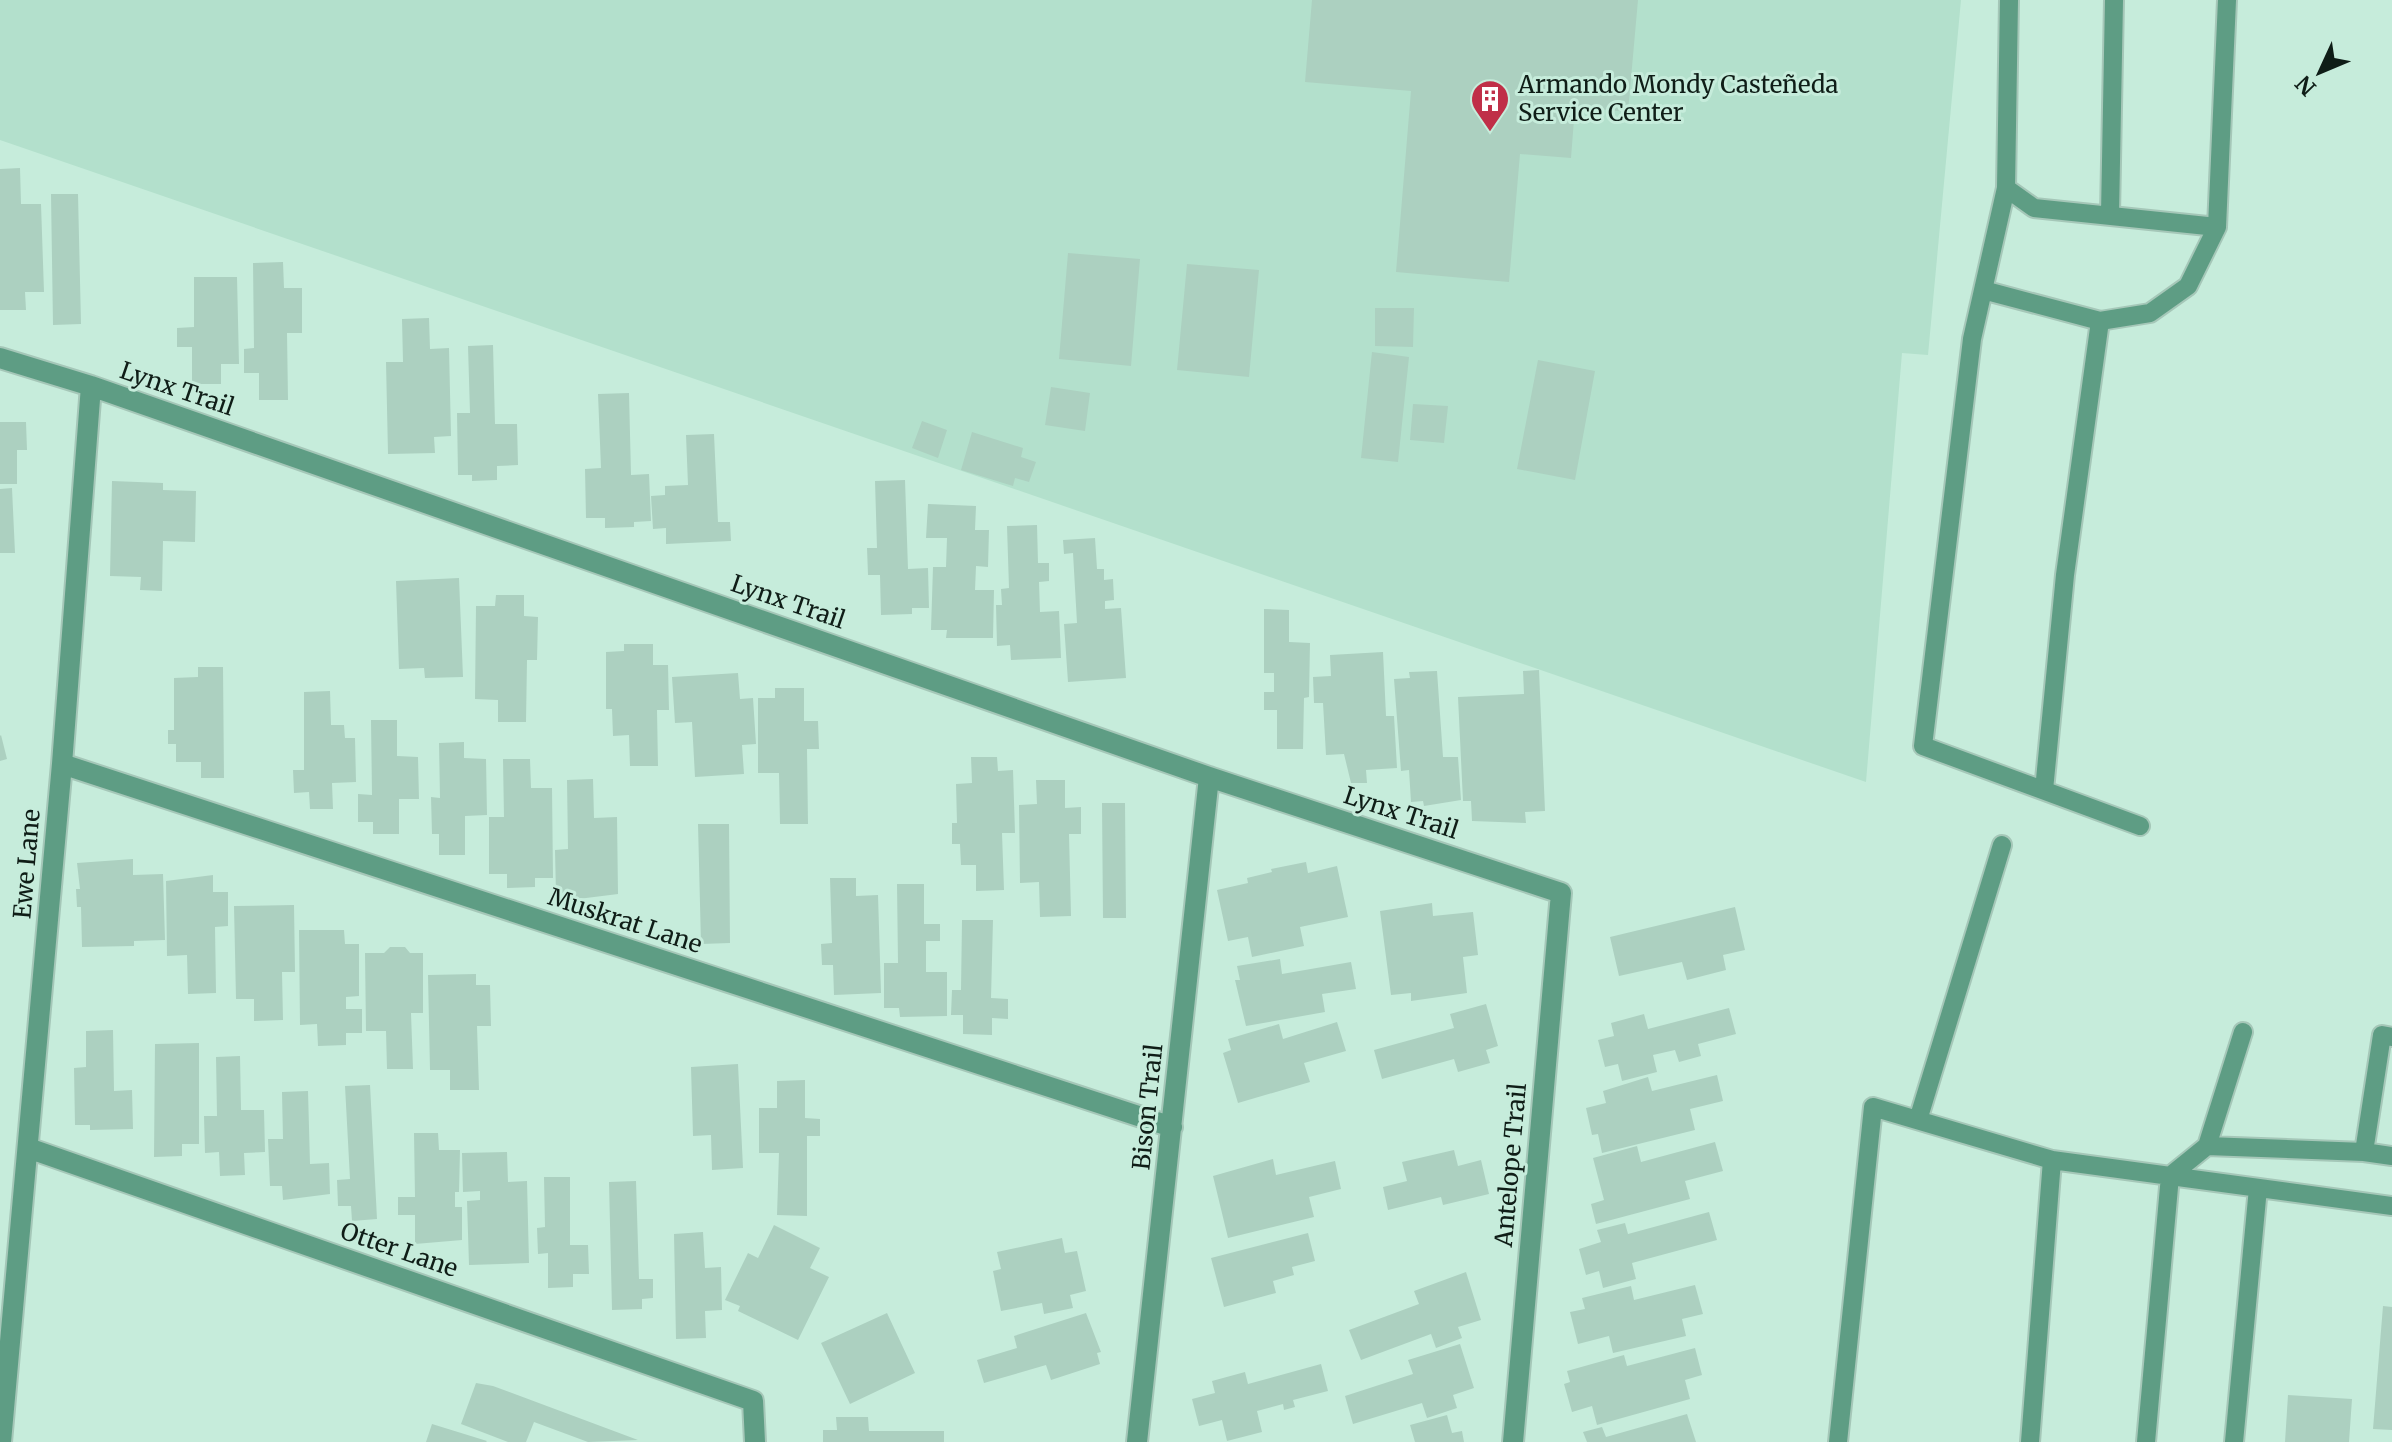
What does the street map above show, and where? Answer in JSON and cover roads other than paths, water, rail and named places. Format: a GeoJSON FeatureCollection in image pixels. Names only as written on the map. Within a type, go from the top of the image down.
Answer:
{"type":"FeatureCollection","features":[{"type":"Feature","properties":{"kind":"street","name":"Lynx Trail"},"geometry":{"type":"LineString","coordinates":[[0,358],[91,386],[1209,777],[1561,893]]}},
{"type":"Feature","properties":{"kind":"street","name":"Ewe Lane"},"geometry":{"type":"LineString","coordinates":[[1,1442],[62,764],[91,386]]}},
{"type":"Feature","properties":{"kind":"street","name":"Muskrat Lane"},"geometry":{"type":"LineString","coordinates":[[62,764],[1172,1127]]}},
{"type":"Feature","properties":{"kind":"street","name":"Bison Trail"},"geometry":{"type":"LineString","coordinates":[[1137,1442],[1209,777]]}},
{"type":"Feature","properties":{"kind":"street","name":"Antelope Trail"},"geometry":{"type":"LineString","coordinates":[[1513,1442],[1561,893]]}},
{"type":"Feature","properties":{"kind":"street","name":"Otter Lane"},"geometry":{"type":"LineString","coordinates":[[28,1148],[753,1401],[755,1442]]}},
{"type":"Feature","properties":{"kind":"lane"},"geometry":{"type":"LineString","coordinates":[[2009,0],[2006,188],[1972,339],[1923,746],[2140,826]]}},
{"type":"Feature","properties":{"kind":"lane"},"geometry":{"type":"LineString","coordinates":[[2110,215],[2114,0]]}},
{"type":"Feature","properties":{"kind":"lane"},"geometry":{"type":"LineString","coordinates":[[1983,290],[2100,321],[2150,313],[2188,286],[2217,227],[2227,0]]}},
{"type":"Feature","properties":{"kind":"lane"},"geometry":{"type":"LineString","coordinates":[[2006,188],[2034,208],[2217,227]]}},
{"type":"Feature","properties":{"kind":"lane"},"geometry":{"type":"LineString","coordinates":[[2044,790],[2065,575],[2100,321]]}},
{"type":"Feature","properties":{"kind":"lane"},"geometry":{"type":"LineString","coordinates":[[1918,1120],[2002,845]]}},
{"type":"Feature","properties":{"kind":"lane"},"geometry":{"type":"LineString","coordinates":[[2146,1442],[2170,1176],[2207,1146],[2243,1032]]}},
{"type":"Feature","properties":{"kind":"lane"},"geometry":{"type":"LineString","coordinates":[[2364,1152],[2382,1035],[2392,1037]]}},
{"type":"Feature","properties":{"kind":"lane"},"geometry":{"type":"LineString","coordinates":[[1838,1442],[1873,1107],[2052,1160],[2392,1206]]}},
{"type":"Feature","properties":{"kind":"lane"},"geometry":{"type":"LineString","coordinates":[[2207,1146],[2364,1152],[2392,1156]]}},
{"type":"Feature","properties":{"kind":"lane"},"geometry":{"type":"LineString","coordinates":[[2030,1442],[2052,1160]]}},
{"type":"Feature","properties":{"kind":"lane"},"geometry":{"type":"LineString","coordinates":[[2234,1442],[2258,1188]]}},
{"type":"Feature","properties":{"kind":"place","name":"Armando Mondy Casteñeda Service Center"},"geometry":{"type":"Point","coordinates":[1490,133]}}]}
